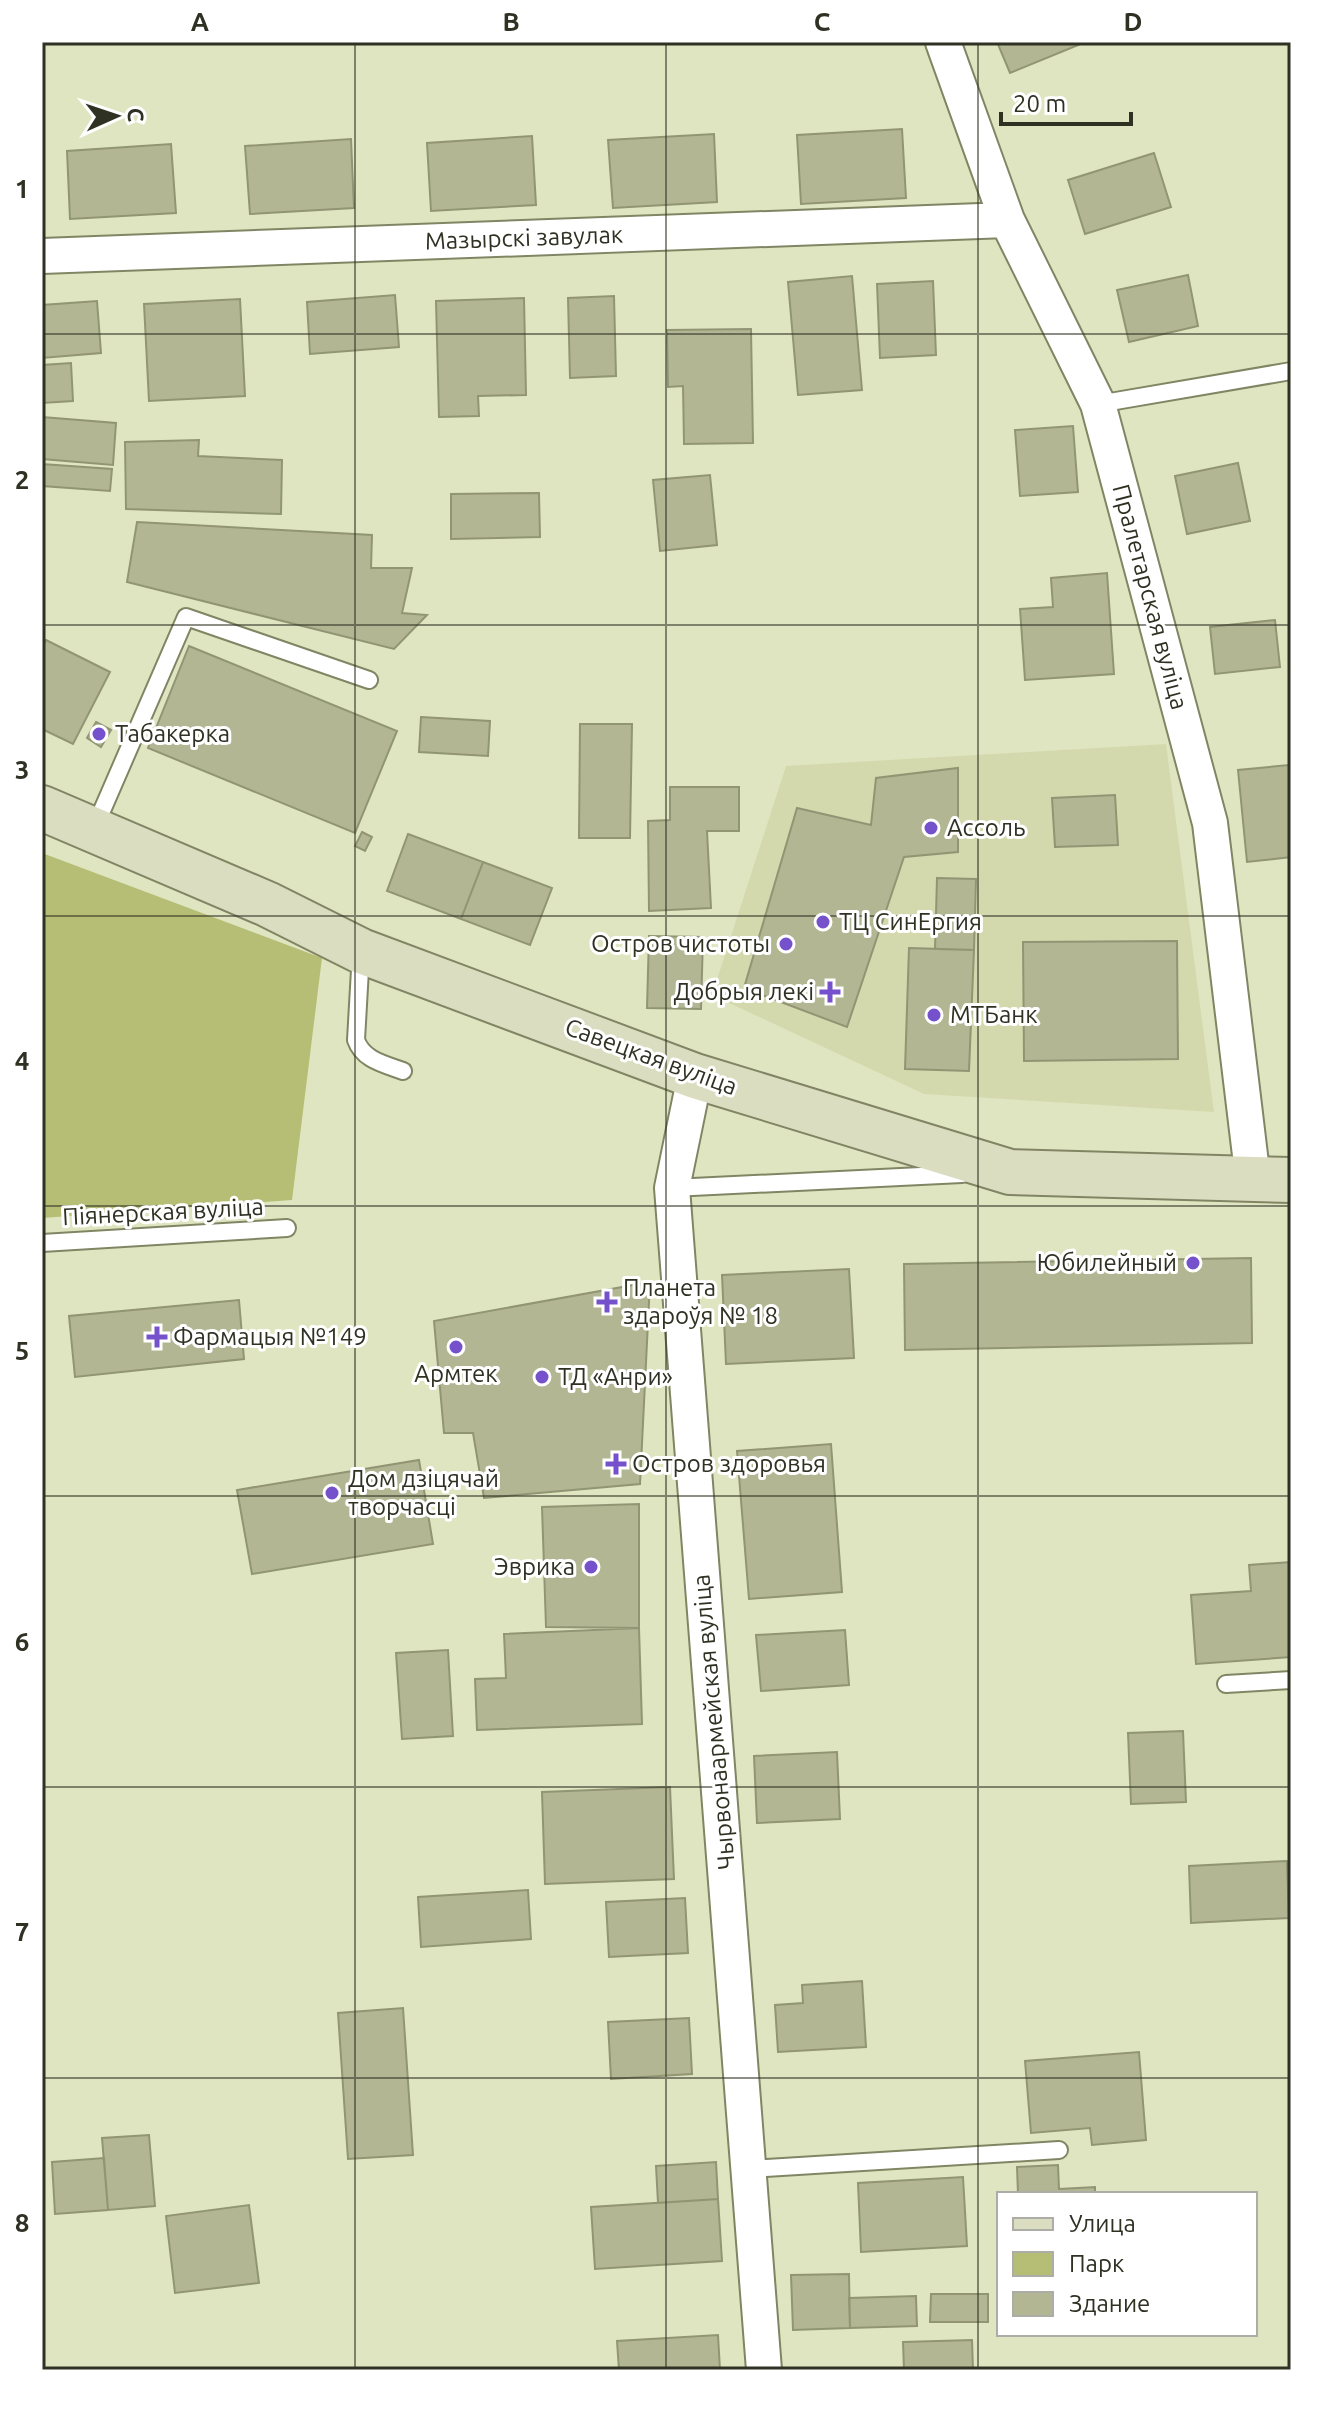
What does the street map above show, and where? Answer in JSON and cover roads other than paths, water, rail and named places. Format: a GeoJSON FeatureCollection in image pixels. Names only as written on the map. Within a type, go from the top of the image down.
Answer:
{"type":"FeatureCollection","features":[{"type":"Feature","properties":{"kind":"main road","name":"Савецкая вуліца"},"geometry":{"type":"LineString","coordinates":[[42,808],[267,904],[361,951],[695,1076],[1010,1172],[1272,1180]]}},
{"type":"Feature","properties":{"kind":"street","name":"Пралетарская вуліца"},"geometry":{"type":"LineString","coordinates":[[943,42],[1007,220],[1098,404],[1210,823],[1272,1180]]}},
{"type":"Feature","properties":{"kind":"street","name":"Мазырскі завулак"},"geometry":{"type":"LineString","coordinates":[[42,256],[1007,220]]}},
{"type":"Feature","properties":{"kind":"street","name":"Чырвонаармейская вуліца"},"geometry":{"type":"LineString","coordinates":[[695,1076],[672,1188],[764,2370]]}},
{"type":"Feature","properties":{"kind":"lane"},"geometry":{"type":"LineString","coordinates":[[1098,404],[1291,371]]}},
{"type":"Feature","properties":{"kind":"lane"},"geometry":{"type":"LineString","coordinates":[[94,830],[186,617],[369,680]]}},
{"type":"Feature","properties":{"kind":"lane"},"geometry":{"type":"LineString","coordinates":[[361,951],[356,1040],[366,1056],[403,1071]]}},
{"type":"Feature","properties":{"kind":"lane"},"geometry":{"type":"LineString","coordinates":[[672,1188],[1010,1172]]}},
{"type":"Feature","properties":{"kind":"lane","name":"Піянерская вуліца"},"geometry":{"type":"LineString","coordinates":[[42,1243],[287,1228]]}},
{"type":"Feature","properties":{"kind":"lane"},"geometry":{"type":"LineString","coordinates":[[1226,1684],[1291,1680]]}},
{"type":"Feature","properties":{"kind":"lane"},"geometry":{"type":"LineString","coordinates":[[750,2169],[1059,2150]]}},
{"type":"Feature","properties":{"kind":"place","name":"Табакерка"},"geometry":{"type":"Point","coordinates":[99,734]}},
{"type":"Feature","properties":{"kind":"place","name":"Ассоль"},"geometry":{"type":"Point","coordinates":[931,828]}},
{"type":"Feature","properties":{"kind":"place","name":"ТЦ СинЕргия"},"geometry":{"type":"Point","coordinates":[823,922]}},
{"type":"Feature","properties":{"kind":"place","name":"Остров чистоты"},"geometry":{"type":"Point","coordinates":[786,944]}},
{"type":"Feature","properties":{"kind":"place","name":"Добрыя лекі"},"geometry":{"type":"Point","coordinates":[830,992]}},
{"type":"Feature","properties":{"kind":"place","name":"МТБанк"},"geometry":{"type":"Point","coordinates":[934,1015]}},
{"type":"Feature","properties":{"kind":"place","name":"Юбилейный"},"geometry":{"type":"Point","coordinates":[1193,1263]}},
{"type":"Feature","properties":{"kind":"place","name":"Планета здароўя № 18"},"geometry":{"type":"Point","coordinates":[607,1302]}},
{"type":"Feature","properties":{"kind":"place","name":"Фармацыя №149"},"geometry":{"type":"Point","coordinates":[157,1337]}},
{"type":"Feature","properties":{"kind":"place","name":"Армтек"},"geometry":{"type":"Point","coordinates":[456,1347]}},
{"type":"Feature","properties":{"kind":"place","name":"ТД «Анри»"},"geometry":{"type":"Point","coordinates":[542,1377]}},
{"type":"Feature","properties":{"kind":"place","name":"Остров здоровья"},"geometry":{"type":"Point","coordinates":[616,1464]}},
{"type":"Feature","properties":{"kind":"place","name":"Дом дзіцячай творчасці"},"geometry":{"type":"Point","coordinates":[332,1493]}},
{"type":"Feature","properties":{"kind":"place","name":"Эврика"},"geometry":{"type":"Point","coordinates":[591,1567]}}]}
